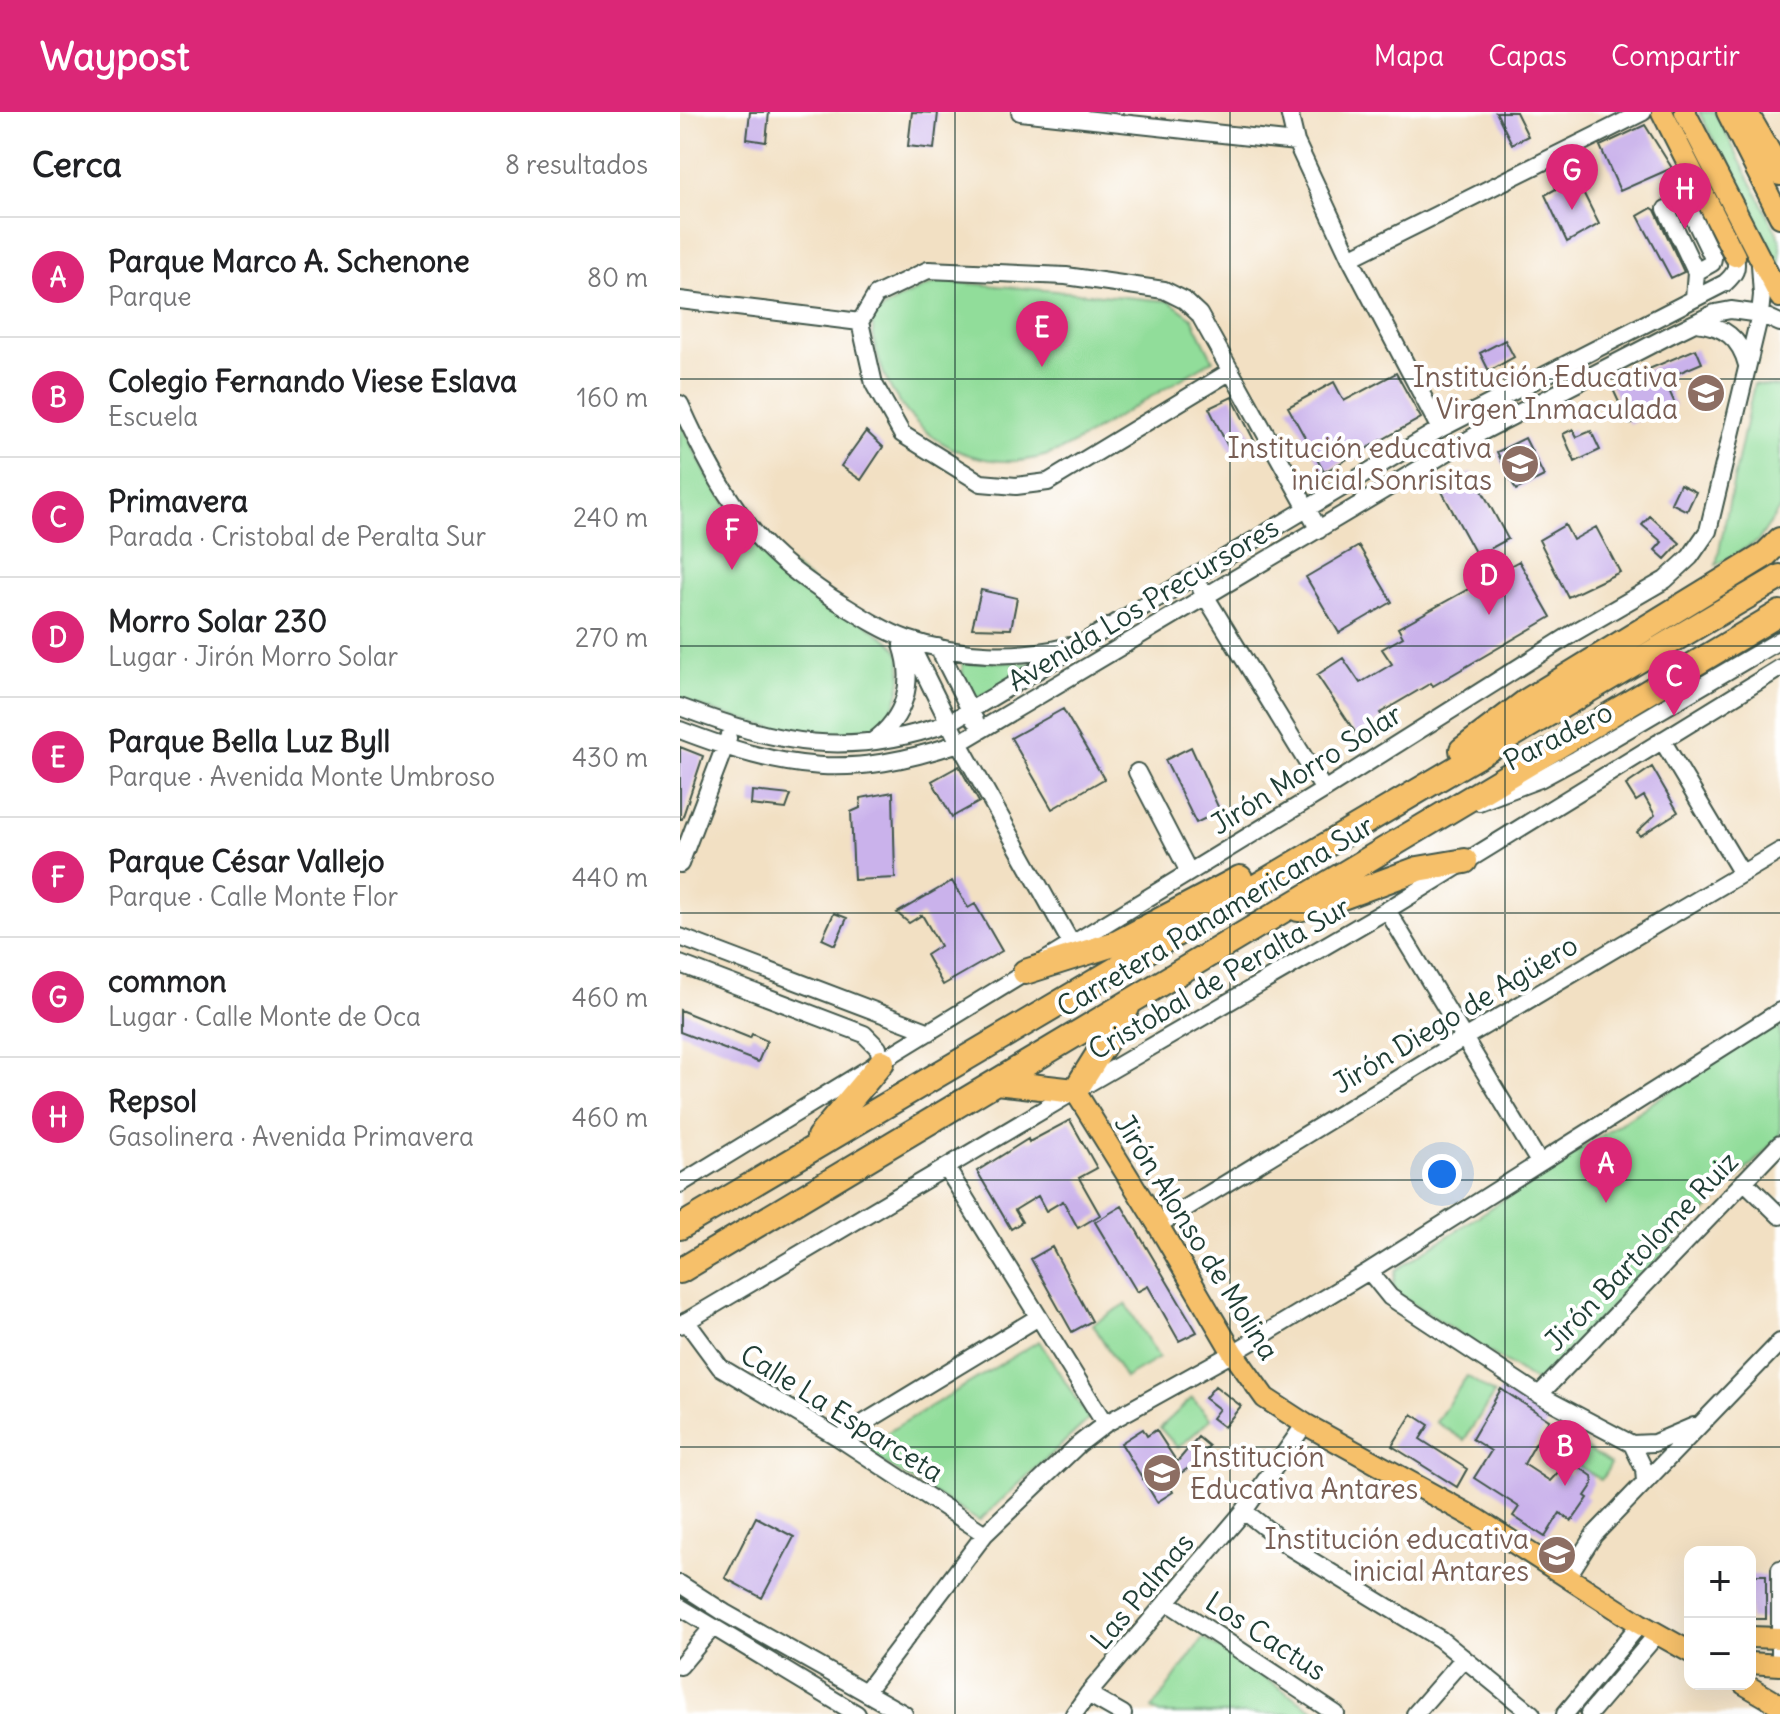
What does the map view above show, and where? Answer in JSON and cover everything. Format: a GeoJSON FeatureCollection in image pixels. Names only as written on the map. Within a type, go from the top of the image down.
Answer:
{"type":"FeatureCollection","features":[{"type":"Feature","properties":{"kind":"highway"},"geometry":{"type":"LineString","coordinates":[[1744,112],[1779,171]]}},
{"type":"Feature","properties":{"kind":"highway"},"geometry":{"type":"LineString","coordinates":[[1369,821],[1527,701],[1765,555],[1780,540]]}},
{"type":"Feature","properties":{"kind":"highway","name":"Carretera Panamericana Sur"},"geometry":{"type":"LineString","coordinates":[[680,1227],[1780,577]]}},
{"type":"Feature","properties":{"kind":"highway","name":"Carretera Panamericana Sur"},"geometry":{"type":"LineString","coordinates":[[680,1271],[1780,613]]}},
{"type":"Feature","properties":{"kind":"highway"},"geometry":{"type":"LineString","coordinates":[[1025,972],[1117,943],[1297,847],[1345,835]]}},
{"type":"Feature","properties":{"kind":"highway"},"geometry":{"type":"LineString","coordinates":[[1277,914],[1334,900],[1418,869],[1465,861]]}},
{"type":"Feature","properties":{"kind":"highway"},"geometry":{"type":"LineString","coordinates":[[996,1082],[1075,1091],[1131,1000]]}},
{"type":"Feature","properties":{"kind":"highway"},"geometry":{"type":"LineString","coordinates":[[806,1153],[882,1062]]}},
{"type":"Feature","properties":{"kind":"main road"},"geometry":{"type":"LineString","coordinates":[[1662,112],[1735,256]]}},
{"type":"Feature","properties":{"kind":"main road"},"geometry":{"type":"LineString","coordinates":[[1685,112],[1780,297]]}},
{"type":"Feature","properties":{"kind":"main road"},"geometry":{"type":"LineString","coordinates":[[1727,112],[1780,217]]}},
{"type":"Feature","properties":{"kind":"main road"},"geometry":{"type":"LineString","coordinates":[[1744,112],[1747,151]]}},
{"type":"Feature","properties":{"kind":"main road","name":"Jirón Alonso de Molina"},"geometry":{"type":"LineString","coordinates":[[1075,1091],[1233,1353],[1265,1398],[1305,1424],[1477,1519],[1684,1648]]}},
{"type":"Feature","properties":{"kind":"main road"},"geometry":{"type":"LineString","coordinates":[[1649,1628],[1684,1633]]}},
{"type":"Feature","properties":{"kind":"main road"},"geometry":{"type":"LineString","coordinates":[[1756,1637],[1780,1638]]}},
{"type":"Feature","properties":{"kind":"main road"},"geometry":{"type":"LineString","coordinates":[[1756,1663],[1780,1665]]}},
{"type":"Feature","properties":{"kind":"main road"},"geometry":{"type":"LineString","coordinates":[[1754,1690],[1780,1705]]}},
{"type":"Feature","properties":{"kind":"street"},"geometry":{"type":"LineString","coordinates":[[1020,112],[1296,142]]}},
{"type":"Feature","properties":{"kind":"street"},"geometry":{"type":"LineString","coordinates":[[1289,112],[1296,142],[1350,258],[1440,429]]}},
{"type":"Feature","properties":{"kind":"street"},"geometry":{"type":"LineString","coordinates":[[1350,258],[1643,112]]}},
{"type":"Feature","properties":{"kind":"street"},"geometry":{"type":"LineString","coordinates":[[1691,168],[1672,202],[1713,258],[1712,263],[1696,272],[1694,298]]}},
{"type":"Feature","properties":{"kind":"street","name":"Avenida Los Precursores"},"geometry":{"type":"LineString","coordinates":[[680,707],[732,726],[788,741],[825,745],[869,744],[949,723],[1440,429],[1725,283],[1737,267],[1735,256]]}},
{"type":"Feature","properties":{"kind":"street","name":"Jirón Morro Solar"},"geometry":{"type":"LineString","coordinates":[[680,1184],[1324,790],[1575,632],[1665,580],[1690,557],[1708,531],[1760,314],[1762,278],[1759,257]]}},
{"type":"Feature","properties":{"kind":"street"},"geometry":{"type":"LineString","coordinates":[[1231,371],[1048,482],[1016,486],[981,483],[902,434],[874,384],[860,322],[876,295],[928,270],[1066,276],[1164,290],[1184,300],[1199,314],[1231,371],[1319,530]]}},
{"type":"Feature","properties":{"kind":"street"},"geometry":{"type":"LineString","coordinates":[[680,300],[860,322]]}},
{"type":"Feature","properties":{"kind":"street","name":"Avenida Los Precursores"},"geometry":{"type":"LineString","coordinates":[[680,730],[780,761],[837,768],[896,761],[959,743],[1478,434],[1670,335],[1715,313],[1731,310],[1760,314],[1780,323]]}},
{"type":"Feature","properties":{"kind":"street"},"geometry":{"type":"LineString","coordinates":[[1658,315],[1669,314],[1675,319],[1670,335]]}},
{"type":"Feature","properties":{"kind":"street"},"geometry":{"type":"LineString","coordinates":[[1695,323],[1711,324],[1736,339],[1747,365]]}},
{"type":"Feature","properties":{"kind":"street"},"geometry":{"type":"LineString","coordinates":[[680,404],[723,490],[755,533],[808,582],[904,638],[938,647],[970,653],[1043,653],[1086,642]]}},
{"type":"Feature","properties":{"kind":"street"},"geometry":{"type":"LineString","coordinates":[[1194,577],[1324,790]]}},
{"type":"Feature","properties":{"kind":"street"},"geometry":{"type":"LineString","coordinates":[[904,638],[1071,943]]}},
{"type":"Feature","properties":{"kind":"street"},"geometry":{"type":"LineString","coordinates":[[869,744],[895,722],[900,710],[908,676],[904,638]]}},
{"type":"Feature","properties":{"kind":"street","name":"Paradero"},"geometry":{"type":"LineString","coordinates":[[1437,819],[1540,779],[1780,640]]}},
{"type":"Feature","properties":{"kind":"street"},"geometry":{"type":"LineString","coordinates":[[938,647],[981,731]]}},
{"type":"Feature","properties":{"kind":"street","name":"Cristobal de Peralta Sur"},"geometry":{"type":"LineString","coordinates":[[683,1323],[1387,910],[1780,668]]}},
{"type":"Feature","properties":{"kind":"street"},"geometry":{"type":"LineString","coordinates":[[680,864],[732,726]]}},
{"type":"Feature","properties":{"kind":"street"},"geometry":{"type":"LineString","coordinates":[[1662,740],[1741,872]]}},
{"type":"Feature","properties":{"kind":"street"},"geometry":{"type":"LineString","coordinates":[[1137,772],[1189,872]]}},
{"type":"Feature","properties":{"kind":"street","name":"Jirón Diego de Agüero"},"geometry":{"type":"LineString","coordinates":[[1158,1225],[1464,1038],[1780,851]]}},
{"type":"Feature","properties":{"kind":"street"},"geometry":{"type":"LineString","coordinates":[[1387,910],[1539,1162]]}},
{"type":"Feature","properties":{"kind":"street"},"geometry":{"type":"LineString","coordinates":[[680,937],[930,1032]]}},
{"type":"Feature","properties":{"kind":"street"},"geometry":{"type":"LineString","coordinates":[[680,964],[864,1034],[887,1032],[894,1018]]}},
{"type":"Feature","properties":{"kind":"street"},"geometry":{"type":"LineString","coordinates":[[866,1691],[985,1534],[1079,1444],[1105,1424],[1233,1353],[1369,1271],[1780,1011]]}},
{"type":"Feature","properties":{"kind":"street"},"geometry":{"type":"LineString","coordinates":[[864,1034],[878,1048],[882,1062]]}},
{"type":"Feature","properties":{"kind":"street","name":"Jirón Bartolome Ruiz"},"geometry":{"type":"LineString","coordinates":[[1539,1395],[1780,1144]]}},
{"type":"Feature","properties":{"kind":"street"},"geometry":{"type":"LineString","coordinates":[[947,1169],[1105,1424]]}},
{"type":"Feature","properties":{"kind":"street"},"geometry":{"type":"LineString","coordinates":[[1744,1181],[1780,1216]]}},
{"type":"Feature","properties":{"kind":"street"},"geometry":{"type":"LineString","coordinates":[[1369,1271],[1390,1297],[1539,1395],[1632,1444],[1654,1443],[1702,1422]]}},
{"type":"Feature","properties":{"kind":"street"},"geometry":{"type":"LineString","coordinates":[[839,1438],[1037,1318]]}},
{"type":"Feature","properties":{"kind":"street","name":"Calle La Esparceta"},"geometry":{"type":"LineString","coordinates":[[683,1323],[720,1367],[839,1438],[985,1534]]}},
{"type":"Feature","properties":{"kind":"street"},"geometry":{"type":"LineString","coordinates":[[1568,1576],[1588,1543],[1645,1482],[1702,1422],[1777,1353]]}},
{"type":"Feature","properties":{"kind":"street","name":"Las Palmas"},"geometry":{"type":"LineString","coordinates":[[1074,1714],[1244,1511],[1305,1424]]}},
{"type":"Feature","properties":{"kind":"street"},"geometry":{"type":"LineString","coordinates":[[1632,1444],[1644,1469],[1645,1482]]}},
{"type":"Feature","properties":{"kind":"street"},"geometry":{"type":"LineString","coordinates":[[1244,1511],[1291,1548],[1394,1609],[1464,1658],[1532,1714]]}},
{"type":"Feature","properties":{"kind":"street"},"geometry":{"type":"LineString","coordinates":[[1780,1569],[1780,1654]]}},
{"type":"Feature","properties":{"kind":"street"},"geometry":{"type":"LineString","coordinates":[[680,1584],[725,1613],[904,1714]]}},
{"type":"Feature","properties":{"kind":"street","name":"Los Cactus"},"geometry":{"type":"LineString","coordinates":[[1167,1602],[1336,1714]]}},
{"type":"Feature","properties":{"kind":"street"},"geometry":{"type":"LineString","coordinates":[[680,1607],[857,1714]]}},
{"type":"Feature","properties":{"kind":"street"},"geometry":{"type":"LineString","coordinates":[[680,1666],[712,1628]]}},
{"type":"Feature","properties":{"kind":"street"},"geometry":{"type":"LineString","coordinates":[[1565,1714],[1649,1628]]}},
{"type":"Feature","properties":{"kind":"street"},"geometry":{"type":"LineString","coordinates":[[1589,1714],[1649,1628]]}},
{"type":"Feature","properties":{"kind":"street"},"geometry":{"type":"LineString","coordinates":[[1415,1714],[1464,1658]]}},
{"type":"Feature","properties":{"kind":"street"},"geometry":{"type":"LineString","coordinates":[[1088,1694],[1123,1714]]}},
{"type":"Feature","properties":{"kind":"green space"},"geometry":{"type":"Polygon","coordinates":[[[1699,112],[1715,112],[1780,239],[1780,269],[1699,112]]]}},
{"type":"Feature","properties":{"kind":"green space"},"geometry":{"type":"Polygon","coordinates":[[[942,281],[1169,301],[1192,318],[1213,360],[1061,450],[1024,460],[1006,461],[969,455],[935,438],[909,415],[885,377],[873,333],[872,318],[905,296],[942,281]]]}},
{"type":"Feature","properties":{"kind":"green space"},"geometry":{"type":"Polygon","coordinates":[[[1754,384],[1780,387],[1780,508],[1758,541],[1716,565],[1754,384]]]}},
{"type":"Feature","properties":{"kind":"green space"},"geometry":{"type":"Polygon","coordinates":[[[680,422],[708,477],[740,525],[895,647],[901,664],[899,693],[891,712],[877,728],[860,735],[837,737],[810,734],[751,722],[680,700],[680,422]]]}},
{"type":"Feature","properties":{"kind":"green space"},"geometry":{"type":"Polygon","coordinates":[[[962,661],[1047,663],[973,701],[963,680],[962,661]]]}},
{"type":"Feature","properties":{"kind":"green space"},"geometry":{"type":"Polygon","coordinates":[[[1780,1019],[1780,1136],[1537,1382],[1402,1297],[1393,1286],[1396,1270],[1780,1019]]]}},
{"type":"Feature","properties":{"kind":"green space"},"geometry":{"type":"Polygon","coordinates":[[[1126,1304],[1159,1358],[1125,1378],[1093,1324],[1126,1304]]]}},
{"type":"Feature","properties":{"kind":"green space"},"geometry":{"type":"Polygon","coordinates":[[[1039,1341],[1089,1419],[979,1521],[860,1449],[1039,1341]]]}},
{"type":"Feature","properties":{"kind":"green space"},"geometry":{"type":"Polygon","coordinates":[[[1467,1376],[1494,1394],[1464,1440],[1436,1422],[1467,1376]]]}},
{"type":"Feature","properties":{"kind":"green space"},"geometry":{"type":"Polygon","coordinates":[[[1192,1398],[1211,1419],[1178,1448],[1160,1428],[1192,1398]]]}},
{"type":"Feature","properties":{"kind":"green space"},"geometry":{"type":"Polygon","coordinates":[[[1574,1440],[1611,1464],[1601,1480],[1564,1456],[1574,1440]]]}},
{"type":"Feature","properties":{"kind":"green space"},"geometry":{"type":"Polygon","coordinates":[[[1203,1638],[1320,1714],[1160,1714],[1152,1709],[1203,1638]]]}},
{"type":"Feature","properties":{"kind":"building"},"geometry":{"type":"Polygon","coordinates":[[[750,112],[769,112],[766,142],[747,139],[750,112]]]}},
{"type":"Feature","properties":{"kind":"building"},"geometry":{"type":"Polygon","coordinates":[[[912,112],[938,113],[934,149],[908,146],[912,112]]]}},
{"type":"Feature","properties":{"kind":"building"},"geometry":{"type":"Polygon","coordinates":[[[1496,112],[1516,112],[1528,136],[1512,144],[1496,112]]]}},
{"type":"Feature","properties":{"kind":"building"},"geometry":{"type":"Polygon","coordinates":[[[1645,125],[1672,168],[1620,191],[1600,146],[1645,125]]]}},
{"type":"Feature","properties":{"kind":"building"},"geometry":{"type":"Polygon","coordinates":[[[1576,178],[1599,224],[1567,242],[1545,195],[1556,189],[1555,186],[1576,178]]]}},
{"type":"Feature","properties":{"kind":"building"},"geometry":{"type":"Polygon","coordinates":[[[1652,208],[1684,272],[1671,278],[1638,216],[1652,208]]]}},
{"type":"Feature","properties":{"kind":"building"},"geometry":{"type":"Polygon","coordinates":[[[1505,340],[1514,357],[1489,371],[1480,353],[1505,340]]]}},
{"type":"Feature","properties":{"kind":"building"},"geometry":{"type":"Polygon","coordinates":[[[1696,349],[1702,363],[1664,379],[1676,406],[1629,424],[1611,385],[1696,349]]]}},
{"type":"Feature","properties":{"kind":"building"},"geometry":{"type":"Polygon","coordinates":[[[1396,373],[1421,418],[1324,472],[1288,407],[1334,382],[1344,401],[1396,373]]]}},
{"type":"Feature","properties":{"kind":"building"},"geometry":{"type":"Polygon","coordinates":[[[1232,397],[1257,446],[1233,457],[1209,408],[1232,397]]]}},
{"type":"Feature","properties":{"kind":"building"},"geometry":{"type":"Polygon","coordinates":[[[1573,429],[1577,437],[1591,431],[1600,450],[1575,462],[1563,434],[1573,429]]]}},
{"type":"Feature","properties":{"kind":"building"},"geometry":{"type":"Polygon","coordinates":[[[866,431],[883,447],[861,480],[841,466],[866,431]]]}},
{"type":"Feature","properties":{"kind":"building","name":"Institución educativa inicial Sonrisitas"},"geometry":{"type":"Polygon","coordinates":[[[1525,438],[1544,476],[1516,490],[1497,452],[1525,438]]]}},
{"type":"Feature","properties":{"kind":"building"},"geometry":{"type":"Polygon","coordinates":[[[1472,472],[1508,539],[1477,556],[1441,490],[1472,472]]]}},
{"type":"Feature","properties":{"kind":"building"},"geometry":{"type":"Polygon","coordinates":[[[1680,484],[1696,492],[1687,511],[1671,503],[1680,484]]]}},
{"type":"Feature","properties":{"kind":"building"},"geometry":{"type":"Polygon","coordinates":[[[1650,516],[1680,543],[1665,559],[1655,550],[1662,542],[1642,525],[1650,516]]]}},
{"type":"Feature","properties":{"kind":"building"},"geometry":{"type":"Polygon","coordinates":[[[1565,525],[1573,540],[1596,527],[1620,572],[1568,597],[1539,540],[1565,525]]]}},
{"type":"Feature","properties":{"kind":"building"},"geometry":{"type":"Polygon","coordinates":[[[1359,546],[1392,602],[1339,633],[1306,577],[1359,546]]]}},
{"type":"Feature","properties":{"kind":"building"},"geometry":{"type":"Polygon","coordinates":[[[1519,561],[1551,617],[1433,686],[1431,683],[1380,713],[1383,717],[1357,735],[1317,675],[1343,658],[1360,683],[1392,664],[1382,649],[1403,637],[1398,628],[1519,561]]]}},
{"type":"Feature","properties":{"kind":"building"},"geometry":{"type":"Polygon","coordinates":[[[981,590],[1017,598],[1011,629],[972,628],[981,590]]]}},
{"type":"Feature","properties":{"kind":"building"},"geometry":{"type":"Polygon","coordinates":[[[1063,709],[1104,779],[1052,809],[1011,738],[1063,709]]]}},
{"type":"Feature","properties":{"kind":"building"},"geometry":{"type":"Polygon","coordinates":[[[680,747],[703,756],[682,819],[680,819],[680,747]]]}},
{"type":"Feature","properties":{"kind":"building"},"geometry":{"type":"Polygon","coordinates":[[[1191,747],[1220,811],[1196,823],[1165,760],[1191,747]]]}},
{"type":"Feature","properties":{"kind":"building"},"geometry":{"type":"Polygon","coordinates":[[[959,766],[979,802],[952,817],[932,781],[959,766]]]}},
{"type":"Feature","properties":{"kind":"building"},"geometry":{"type":"Polygon","coordinates":[[[1652,767],[1678,812],[1640,836],[1637,832],[1655,815],[1644,796],[1636,801],[1626,785],[1652,767]]]}},
{"type":"Feature","properties":{"kind":"building"},"geometry":{"type":"Polygon","coordinates":[[[752,791],[791,795],[786,809],[751,805],[752,791]]]}},
{"type":"Feature","properties":{"kind":"building"},"geometry":{"type":"Polygon","coordinates":[[[893,792],[895,878],[854,880],[851,812],[860,808],[861,798],[893,792]]]}},
{"type":"Feature","properties":{"kind":"building"},"geometry":{"type":"Polygon","coordinates":[[[952,881],[968,908],[975,904],[1002,951],[943,985],[926,955],[940,946],[922,915],[909,923],[897,913],[952,881]]]}},
{"type":"Feature","properties":{"kind":"building"},"geometry":{"type":"Polygon","coordinates":[[[834,913],[847,918],[835,945],[822,939],[834,913]]]}},
{"type":"Feature","properties":{"kind":"building"},"geometry":{"type":"Polygon","coordinates":[[[680,1010],[750,1038],[752,1034],[767,1041],[758,1062],[680,1032],[680,1010]]]}},
{"type":"Feature","properties":{"kind":"building"},"geometry":{"type":"Polygon","coordinates":[[[1070,1120],[1097,1168],[1079,1178],[1100,1215],[1078,1228],[1063,1201],[1046,1211],[1038,1196],[1015,1210],[1022,1222],[1011,1229],[977,1171],[1028,1139],[1029,1142],[1070,1120]]]}},
{"type":"Feature","properties":{"kind":"building"},"geometry":{"type":"Polygon","coordinates":[[[1122,1206],[1197,1332],[1179,1341],[1148,1286],[1137,1292],[1095,1222],[1122,1206]]]}},
{"type":"Feature","properties":{"kind":"building"},"geometry":{"type":"Polygon","coordinates":[[[1052,1247],[1092,1321],[1072,1332],[1031,1259],[1052,1247]]]}},
{"type":"Feature","properties":{"kind":"building"},"geometry":{"type":"Polygon","coordinates":[[[1215,1386],[1241,1406],[1224,1427],[1212,1418],[1219,1409],[1205,1398],[1215,1386]]]}},
{"type":"Feature","properties":{"kind":"building"},"geometry":{"type":"Polygon","coordinates":[[[1501,1389],[1549,1420],[1524,1464],[1550,1481],[1561,1469],[1570,1475],[1576,1465],[1592,1476],[1593,1484],[1585,1496],[1588,1498],[1572,1521],[1560,1513],[1545,1537],[1513,1516],[1519,1507],[1474,1478],[1491,1451],[1472,1439],[1501,1389]]]}},
{"type":"Feature","properties":{"kind":"building"},"geometry":{"type":"Polygon","coordinates":[[[1412,1414],[1429,1425],[1420,1439],[1467,1469],[1457,1487],[1392,1446],[1412,1414]]]}},
{"type":"Feature","properties":{"kind":"building"},"geometry":{"type":"Polygon","coordinates":[[[1143,1429],[1147,1436],[1156,1430],[1177,1462],[1198,1437],[1209,1446],[1190,1467],[1167,1482],[1173,1492],[1157,1502],[1121,1443],[1143,1429]]]}},
{"type":"Feature","properties":{"kind":"building"},"geometry":{"type":"Polygon","coordinates":[[[756,1517],[794,1537],[762,1598],[725,1578],[756,1517]]]}},
{"type":"Feature","properties":{"kind":"building"},"geometry":{"type":"Polygon","coordinates":[[[1756,1575],[1766,1575],[1766,1619],[1756,1619],[1756,1575]]]}},
{"type":"Feature","properties":{"kind":"place","name":"common"},"geometry":{"type":"Point","coordinates":[1572,210]}},
{"type":"Feature","properties":{"kind":"place","name":"Repsol"},"geometry":{"type":"Point","coordinates":[1685,229]}},
{"type":"Feature","properties":{"kind":"place","name":"Parque Bella Luz Byll"},"geometry":{"type":"Point","coordinates":[1042,367]}},
{"type":"Feature","properties":{"kind":"place","name":"Institución Educativa Virgen Inmaculada"},"geometry":{"type":"Point","coordinates":[1706,393]}},
{"type":"Feature","properties":{"kind":"place","name":"Institución educativa inicial Sonrisitas"},"geometry":{"type":"Point","coordinates":[1520,464]}},
{"type":"Feature","properties":{"kind":"place","name":"Parque César Vallejo"},"geometry":{"type":"Point","coordinates":[732,570]}},
{"type":"Feature","properties":{"kind":"place","name":"Morro Solar 230"},"geometry":{"type":"Point","coordinates":[1489,615]}},
{"type":"Feature","properties":{"kind":"place","name":"Primavera"},"geometry":{"type":"Point","coordinates":[1674,716]}},
{"type":"Feature","properties":{"kind":"place","name":"Parque Marco A. Schenone"},"geometry":{"type":"Point","coordinates":[1606,1203]}},
{"type":"Feature","properties":{"kind":"place","name":"Institución Educativa Antares"},"geometry":{"type":"Point","coordinates":[1162,1473]}},
{"type":"Feature","properties":{"kind":"place","name":"Colegio Fernando Viese Eslava"},"geometry":{"type":"Point","coordinates":[1565,1486]}},
{"type":"Feature","properties":{"kind":"place","name":"Institución educativa inicial Antares"},"geometry":{"type":"Point","coordinates":[1557,1555]}}]}
